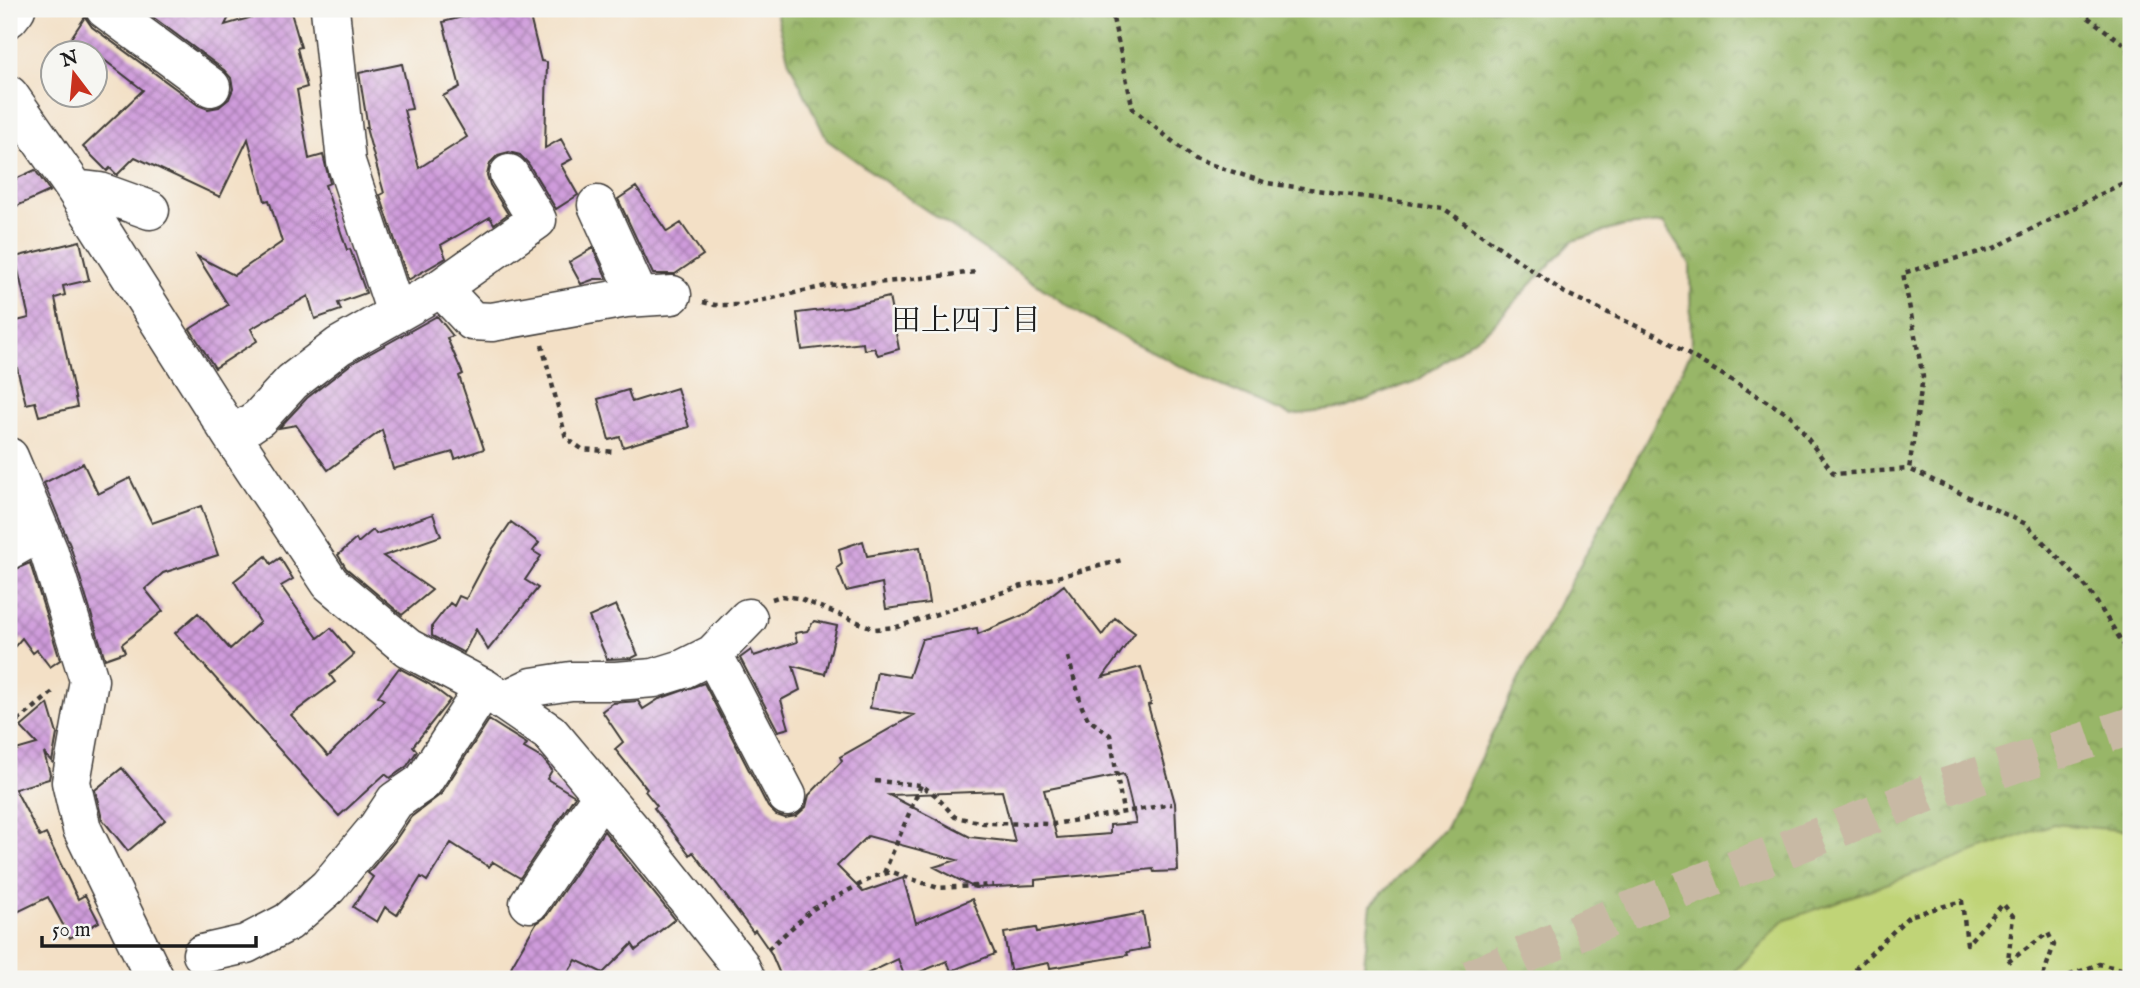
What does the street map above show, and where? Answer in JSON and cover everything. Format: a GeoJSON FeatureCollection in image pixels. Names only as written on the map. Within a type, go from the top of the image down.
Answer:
{"type":"FeatureCollection","features":[{"type":"Feature","properties":{"kind":"street"},"geometry":{"type":"LineString","coordinates":[[9,19],[16,9]]}},
{"type":"Feature","properties":{"kind":"street"},"geometry":{"type":"LineString","coordinates":[[105,9],[211,87]]}},
{"type":"Feature","properties":{"kind":"street"},"geometry":{"type":"LineString","coordinates":[[330,9],[346,162],[396,313]]}},
{"type":"Feature","properties":{"kind":"street"},"geometry":{"type":"LineString","coordinates":[[9,96],[75,189],[232,436],[330,583],[408,648],[494,694],[550,733],[743,972]]}},
{"type":"Feature","properties":{"kind":"street"},"geometry":{"type":"LineString","coordinates":[[232,436],[259,418],[292,382],[339,346],[441,288],[537,220],[509,174]]}},
{"type":"Feature","properties":{"kind":"street"},"geometry":{"type":"LineString","coordinates":[[75,189],[100,192],[150,210]]}},
{"type":"Feature","properties":{"kind":"street"},"geometry":{"type":"LineString","coordinates":[[441,288],[472,321],[492,322],[656,296],[597,205]]}},
{"type":"Feature","properties":{"kind":"street"},"geometry":{"type":"LineString","coordinates":[[9,457],[25,541],[81,653],[89,680],[71,782],[82,829],[155,979]]}},
{"type":"Feature","properties":{"kind":"street"},"geometry":{"type":"LineString","coordinates":[[202,954],[246,944],[288,922],[328,887],[377,828],[395,801],[422,782],[494,694],[572,681],[653,678],[683,669],[713,654],[748,618]]}},
{"type":"Feature","properties":{"kind":"street"},"geometry":{"type":"LineString","coordinates":[[713,654],[787,796]]}},
{"type":"Feature","properties":{"kind":"street"},"geometry":{"type":"LineString","coordinates":[[529,903],[602,795]]}},
{"type":"Feature","properties":{"kind":"path"},"geometry":{"type":"LineString","coordinates":[[1111,9],[1133,109],[1194,159],[1267,183],[1443,208],[1565,293],[1658,336],[1791,416],[1834,474],[1909,469],[2026,524],[2090,590],[2131,656]]}},
{"type":"Feature","properties":{"kind":"path"},"geometry":{"type":"LineString","coordinates":[[2070,9],[2081,12],[2126,46],[2131,58]]}},
{"type":"Feature","properties":{"kind":"path"},"geometry":{"type":"LineString","coordinates":[[1909,469],[1923,377],[1903,273],[1994,248],[2131,179]]}},
{"type":"Feature","properties":{"kind":"path"},"geometry":{"type":"LineString","coordinates":[[656,296],[715,305],[742,305],[830,285],[877,283],[976,272]]}},
{"type":"Feature","properties":{"kind":"path"},"geometry":{"type":"LineString","coordinates":[[534,315],[566,438],[582,449],[616,452]]}},
{"type":"Feature","properties":{"kind":"path"},"geometry":{"type":"LineString","coordinates":[[748,618],[765,600],[781,596],[798,598],[875,629],[897,627],[1019,587],[1122,560]]}},
{"type":"Feature","properties":{"kind":"path"},"geometry":{"type":"LineString","coordinates":[[9,726],[55,690],[81,653]]}},
{"type":"Feature","properties":{"kind":"path"},"geometry":{"type":"LineString","coordinates":[[1068,657],[1088,719],[1110,735],[1123,811]]}},
{"type":"Feature","properties":{"kind":"path"},"geometry":{"type":"LineString","coordinates":[[875,781],[921,785],[935,795],[955,817],[984,823],[1054,824],[1172,804]]}},
{"type":"Feature","properties":{"kind":"path"},"geometry":{"type":"LineString","coordinates":[[883,874],[921,785]]}},
{"type":"Feature","properties":{"kind":"path"},"geometry":{"type":"LineString","coordinates":[[743,972],[813,909],[854,885],[883,874],[892,872],[938,888],[993,885]]}},
{"type":"Feature","properties":{"kind":"path"},"geometry":{"type":"LineString","coordinates":[[1852,979],[1857,967],[1909,916],[1962,901],[1968,944],[2003,904],[2013,916],[2008,962],[2049,933],[2054,945],[2043,976],[2051,979]]}},
{"type":"Feature","properties":{"kind":"path"},"geometry":{"type":"LineString","coordinates":[[2060,979],[2099,964],[2121,969],[2121,979]]}},
{"type":"Feature","properties":{"kind":"green space"},"geometry":{"type":"Polygon","coordinates":[[[775,9],[2131,9],[2131,979],[1368,979],[1364,963],[1371,905],[1446,828],[1523,671],[1691,352],[1690,264],[1663,223],[1624,226],[1572,241],[1491,327],[1418,380],[1345,408],[1291,415],[1210,381],[1088,319],[827,140],[789,62],[775,9]]]}},
{"type":"Feature","properties":{"kind":"green space"},"geometry":{"type":"Polygon","coordinates":[[[2053,824],[2131,831],[2131,979],[1728,979],[1783,921],[2053,824]]]}},
{"type":"Feature","properties":{"kind":"building"},"geometry":{"type":"Polygon","coordinates":[[[142,9],[233,9],[225,25],[280,9],[290,9],[301,47],[297,48],[307,87],[297,90],[309,159],[323,155],[330,183],[325,185],[347,250],[350,249],[366,293],[338,303],[341,310],[315,319],[308,296],[251,329],[257,341],[215,368],[190,329],[228,305],[197,256],[234,275],[282,242],[269,200],[265,201],[248,139],[220,197],[135,157],[117,175],[110,168],[107,171],[83,147],[143,90],[108,63],[108,39],[198,105],[208,109],[219,107],[229,99],[233,89],[231,78],[142,9]]]}},
{"type":"Feature","properties":{"kind":"building"},"geometry":{"type":"Polygon","coordinates":[[[493,9],[528,9],[541,61],[547,62],[545,148],[561,139],[572,159],[561,165],[578,195],[556,209],[528,163],[520,155],[509,152],[498,155],[490,163],[487,175],[508,214],[494,224],[490,217],[441,245],[446,258],[408,280],[380,195],[384,193],[366,128],[359,73],[402,64],[412,109],[404,110],[419,168],[467,137],[443,96],[460,87],[443,22],[493,9]]]}},
{"type":"Feature","properties":{"kind":"building"},"geometry":{"type":"Polygon","coordinates":[[[85,17],[92,27],[107,38],[71,38],[85,17]]]}},
{"type":"Feature","properties":{"kind":"building"},"geometry":{"type":"Polygon","coordinates":[[[35,170],[50,191],[17,206],[9,189],[9,182],[35,170]]]}},
{"type":"Feature","properties":{"kind":"building"},"geometry":{"type":"Polygon","coordinates":[[[636,187],[667,232],[681,223],[703,255],[675,274],[653,274],[618,199],[636,187]]]}},
{"type":"Feature","properties":{"kind":"building"},"geometry":{"type":"Polygon","coordinates":[[[80,241],[89,280],[63,286],[65,295],[55,298],[77,407],[39,416],[35,402],[26,404],[14,356],[9,358],[9,323],[29,318],[15,257],[80,241]]]}},
{"type":"Feature","properties":{"kind":"building"},"geometry":{"type":"Polygon","coordinates":[[[593,248],[607,279],[595,279],[581,284],[569,262],[593,248]]]}},
{"type":"Feature","properties":{"kind":"building"},"geometry":{"type":"Polygon","coordinates":[[[889,297],[899,349],[878,355],[874,348],[864,350],[863,343],[802,350],[797,313],[847,307],[889,297]]]}},
{"type":"Feature","properties":{"kind":"building"},"geometry":{"type":"Polygon","coordinates":[[[437,316],[453,336],[447,338],[463,374],[459,376],[484,449],[455,459],[453,452],[393,469],[382,430],[328,470],[296,425],[279,428],[307,398],[351,364],[437,316]]]}},
{"type":"Feature","properties":{"kind":"building"},"geometry":{"type":"Polygon","coordinates":[[[677,388],[689,427],[623,447],[620,437],[609,440],[598,399],[628,390],[632,402],[677,388]]]}},
{"type":"Feature","properties":{"kind":"building"},"geometry":{"type":"Polygon","coordinates":[[[83,463],[98,494],[130,478],[152,523],[201,506],[218,555],[163,573],[145,589],[163,611],[122,644],[125,652],[105,659],[70,545],[44,483],[83,463]]]}},
{"type":"Feature","properties":{"kind":"building"},"geometry":{"type":"Polygon","coordinates":[[[433,514],[441,536],[383,556],[432,590],[402,615],[346,568],[338,555],[356,539],[358,543],[373,530],[376,534],[433,514]]]}},
{"type":"Feature","properties":{"kind":"building"},"geometry":{"type":"Polygon","coordinates":[[[511,522],[539,543],[533,551],[541,556],[525,580],[538,588],[488,650],[476,629],[464,653],[432,636],[432,626],[450,603],[454,606],[459,596],[466,599],[492,550],[511,522]]]}},
{"type":"Feature","properties":{"kind":"building"},"geometry":{"type":"Polygon","coordinates":[[[863,541],[867,556],[920,547],[929,603],[886,609],[882,583],[846,591],[837,568],[842,564],[839,549],[863,541]]]}},
{"type":"Feature","properties":{"kind":"building"},"geometry":{"type":"Polygon","coordinates":[[[266,556],[271,564],[280,558],[293,579],[281,586],[318,638],[331,628],[354,655],[330,675],[335,682],[291,715],[328,756],[384,700],[378,696],[399,668],[429,684],[450,700],[413,746],[417,751],[407,766],[390,778],[385,774],[339,816],[175,633],[198,613],[230,649],[260,622],[234,581],[266,556]]]}},
{"type":"Feature","properties":{"kind":"building"},"geometry":{"type":"Polygon","coordinates":[[[30,563],[60,660],[50,667],[37,650],[33,653],[22,638],[9,653],[9,572],[30,563]]]}},
{"type":"Feature","properties":{"kind":"building"},"geometry":{"type":"Polygon","coordinates":[[[1064,585],[1102,635],[1115,618],[1135,633],[1103,677],[1141,667],[1151,704],[1148,705],[1175,803],[1178,871],[1154,872],[1153,869],[1035,880],[1035,885],[975,888],[934,867],[957,860],[868,836],[837,866],[863,892],[903,878],[916,923],[972,899],[995,954],[951,971],[947,961],[905,978],[898,959],[856,979],[782,979],[771,953],[755,930],[753,932],[693,852],[690,855],[654,808],[657,806],[645,791],[647,789],[615,749],[623,742],[602,711],[613,703],[638,701],[643,709],[659,699],[704,683],[768,807],[776,815],[785,818],[796,816],[806,807],[809,795],[842,761],[840,757],[914,715],[870,708],[877,672],[909,677],[922,639],[977,628],[978,634],[1028,613],[1064,585]],[[1124,774],[1044,790],[1057,838],[1110,834],[1110,825],[1136,823],[1124,774]],[[1002,791],[889,795],[970,837],[1015,842],[1002,791]]]}},
{"type":"Feature","properties":{"kind":"building"},"geometry":{"type":"Polygon","coordinates":[[[616,605],[638,655],[632,658],[607,659],[589,617],[616,605]]]}},
{"type":"Feature","properties":{"kind":"building"},"geometry":{"type":"Polygon","coordinates":[[[814,621],[837,626],[825,674],[793,666],[800,690],[781,700],[789,728],[778,731],[740,658],[751,650],[754,656],[797,642],[795,633],[807,631],[814,621]]]}},
{"type":"Feature","properties":{"kind":"building"},"geometry":{"type":"Polygon","coordinates":[[[48,704],[57,734],[52,762],[44,753],[49,779],[15,789],[40,837],[46,834],[78,899],[85,895],[99,922],[70,938],[48,897],[9,916],[9,752],[37,744],[21,727],[48,704]]]}},
{"type":"Feature","properties":{"kind":"building"},"geometry":{"type":"Polygon","coordinates":[[[489,720],[527,744],[524,748],[543,759],[552,770],[547,779],[575,796],[520,878],[493,862],[489,867],[451,843],[427,881],[421,877],[397,915],[385,907],[377,922],[353,907],[373,877],[368,873],[411,817],[441,794],[489,720]]]}},
{"type":"Feature","properties":{"kind":"building"},"geometry":{"type":"Polygon","coordinates":[[[122,768],[165,820],[128,851],[102,819],[95,790],[122,768]]]}},
{"type":"Feature","properties":{"kind":"building"},"geometry":{"type":"Polygon","coordinates":[[[604,831],[675,919],[636,950],[632,944],[603,973],[576,960],[564,979],[533,979],[511,967],[536,923],[547,915],[604,831]]]}},
{"type":"Feature","properties":{"kind":"building"},"geometry":{"type":"Polygon","coordinates":[[[1143,913],[1149,948],[1127,952],[1128,955],[1050,968],[1049,963],[1010,970],[1004,933],[1036,928],[1037,932],[1143,913]]]}},
{"type":"Feature","properties":{"kind":"tunnel"},"geometry":{"type":"LineString","coordinates":[[1470,979],[1598,923],[1939,789],[2131,726]]}},
{"type":"Feature","properties":{"kind":"district","name":"田上四丁目"},"geometry":{"type":"Point","coordinates":[966,320]}}]}
